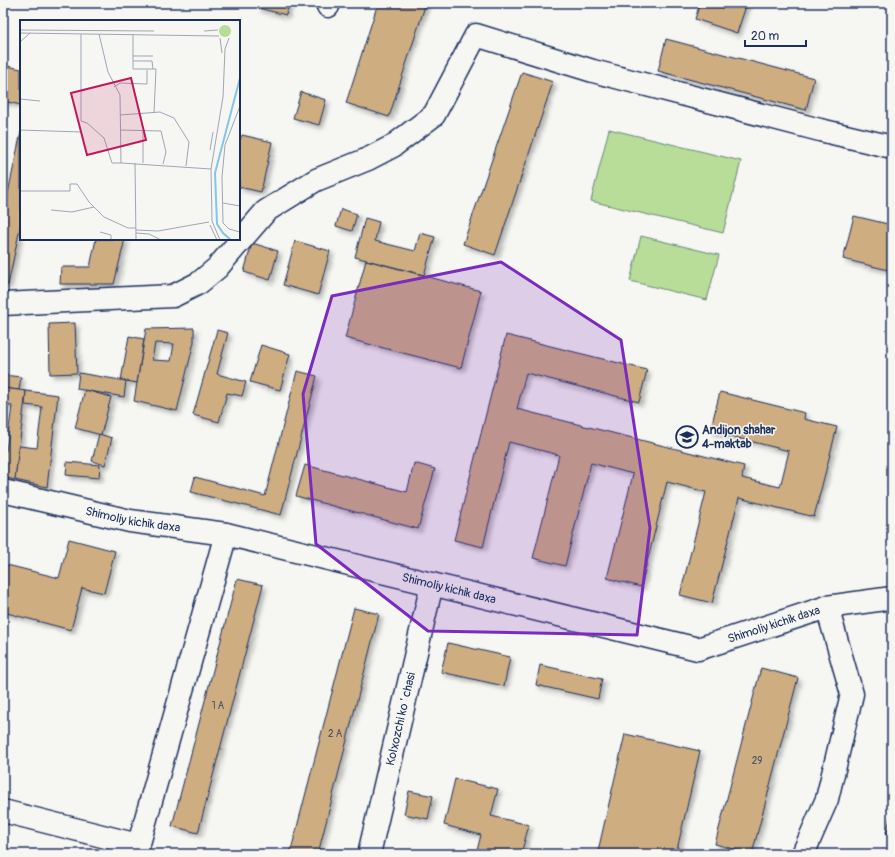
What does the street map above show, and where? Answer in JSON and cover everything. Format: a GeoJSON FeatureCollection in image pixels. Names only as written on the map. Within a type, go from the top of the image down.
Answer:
{"type":"FeatureCollection","features":[{"type":"Feature","properties":{"kind":"street"},"geometry":{"type":"LineString","coordinates":[[3,304],[173,296],[199,283],[217,268],[266,211],[316,180],[393,146],[434,115],[476,35],[593,71],[820,130],[892,147]]}},
{"type":"Feature","properties":{"kind":"street","name":"Shimoliy kichik daxa"},"geometry":{"type":"LineString","coordinates":[[3,491],[130,521],[226,534],[698,649],[827,606],[892,598]]}},
{"type":"Feature","properties":{"kind":"street"},"geometry":{"type":"LineString","coordinates":[[3,811],[137,850],[226,534]]}},
{"type":"Feature","properties":{"kind":"street","name":"Kolxozchi koʻchasi"},"geometry":{"type":"LineString","coordinates":[[369,854],[432,584]]}},
{"type":"Feature","properties":{"kind":"street"},"geometry":{"type":"LineString","coordinates":[[803,854],[827,800],[852,694],[827,606]]}},
{"type":"Feature","properties":{"kind":"highlighted area"},"geometry":{"type":"Polygon","coordinates":[[[501,262],[621,340],[650,528],[637,635],[428,631],[316,544],[303,394],[332,296],[501,262]]]}},
{"type":"Feature","properties":{"kind":"green space"},"geometry":{"type":"Polygon","coordinates":[[[609,129],[741,161],[723,233],[591,201],[609,129]]]}},
{"type":"Feature","properties":{"kind":"green space"},"geometry":{"type":"Polygon","coordinates":[[[641,236],[719,255],[707,300],[630,281],[641,236]]]}},
{"type":"Feature","properties":{"kind":"building"},"geometry":{"type":"Polygon","coordinates":[[[259,3],[289,3],[286,15],[258,8],[259,3]]]}},
{"type":"Feature","properties":{"kind":"building"},"geometry":{"type":"Polygon","coordinates":[[[378,3],[426,3],[389,117],[346,103],[378,3]]]}},
{"type":"Feature","properties":{"kind":"building"},"geometry":{"type":"Polygon","coordinates":[[[700,3],[747,3],[737,33],[695,19],[700,3]]]}},
{"type":"Feature","properties":{"kind":"building"},"geometry":{"type":"Polygon","coordinates":[[[666,39],[814,78],[806,110],[658,71],[666,39]]]}},
{"type":"Feature","properties":{"kind":"building"},"geometry":{"type":"Polygon","coordinates":[[[3,65],[20,69],[20,105],[3,101],[3,65]]]}},
{"type":"Feature","properties":{"kind":"building"},"geometry":{"type":"Polygon","coordinates":[[[522,72],[553,82],[495,255],[463,244],[522,72]]]}},
{"type":"Feature","properties":{"kind":"building"},"geometry":{"type":"Polygon","coordinates":[[[301,92],[326,100],[319,125],[293,118],[301,92]]]}},
{"type":"Feature","properties":{"kind":"building"},"geometry":{"type":"Polygon","coordinates":[[[242,135],[272,142],[261,192],[240,187],[240,140],[242,135]]]}},
{"type":"Feature","properties":{"kind":"building"},"geometry":{"type":"Polygon","coordinates":[[[20,137],[20,228],[8,285],[3,284],[3,216],[20,137]]]}},
{"type":"Feature","properties":{"kind":"building"},"geometry":{"type":"Polygon","coordinates":[[[341,209],[357,214],[352,231],[336,226],[341,209]]]}},
{"type":"Feature","properties":{"kind":"building"},"geometry":{"type":"Polygon","coordinates":[[[854,216],[892,225],[892,271],[843,259],[854,216]]]}},
{"type":"Feature","properties":{"kind":"building"},"geometry":{"type":"Polygon","coordinates":[[[365,218],[379,222],[375,241],[415,251],[420,233],[435,237],[424,275],[355,257],[365,218]]]}},
{"type":"Feature","properties":{"kind":"building"},"geometry":{"type":"Polygon","coordinates":[[[96,240],[125,240],[114,284],[60,284],[61,267],[90,267],[96,240]]]}},
{"type":"Feature","properties":{"kind":"building"},"geometry":{"type":"Polygon","coordinates":[[[295,241],[330,251],[318,295],[283,285],[295,241]]]}},
{"type":"Feature","properties":{"kind":"building"},"geometry":{"type":"Polygon","coordinates":[[[252,243],[278,251],[270,280],[244,272],[252,243]]]}},
{"type":"Feature","properties":{"kind":"building"},"geometry":{"type":"Polygon","coordinates":[[[366,260],[481,291],[461,368],[345,338],[366,260]]]}},
{"type":"Feature","properties":{"kind":"building"},"geometry":{"type":"Polygon","coordinates":[[[75,323],[77,373],[50,374],[49,324],[75,323]]]}},
{"type":"Feature","properties":{"kind":"building"},"geometry":{"type":"Polygon","coordinates":[[[194,328],[194,342],[177,411],[134,401],[146,329],[194,328]],[[155,343],[152,360],[171,361],[174,344],[155,343]]]}},
{"type":"Feature","properties":{"kind":"building"},"geometry":{"type":"Polygon","coordinates":[[[217,330],[228,333],[217,374],[246,382],[242,396],[227,393],[219,422],[193,415],[217,330]]]}},
{"type":"Feature","properties":{"kind":"building"},"geometry":{"type":"Polygon","coordinates":[[[506,335],[647,370],[639,402],[526,373],[517,409],[744,466],[742,478],[780,487],[789,451],[710,431],[720,392],[805,413],[804,419],[837,427],[814,517],[739,498],[712,603],[680,595],[706,492],[667,482],[641,587],[607,578],[633,474],[591,463],[565,566],[533,558],[559,455],[509,442],[483,547],[454,540],[506,335]]]}},
{"type":"Feature","properties":{"kind":"building"},"geometry":{"type":"Polygon","coordinates":[[[129,336],[144,339],[137,383],[121,380],[129,336]]]}},
{"type":"Feature","properties":{"kind":"building"},"geometry":{"type":"Polygon","coordinates":[[[261,345],[290,354],[280,390],[250,382],[261,345]]]}},
{"type":"Feature","properties":{"kind":"building"},"geometry":{"type":"Polygon","coordinates":[[[297,371],[317,376],[281,515],[191,492],[195,477],[265,496],[297,371]]]}},
{"type":"Feature","properties":{"kind":"building"},"geometry":{"type":"Polygon","coordinates":[[[79,373],[126,381],[124,397],[77,389],[79,373]]]}},
{"type":"Feature","properties":{"kind":"building"},"geometry":{"type":"Polygon","coordinates":[[[3,375],[21,377],[19,390],[3,388],[3,375]]]}},
{"type":"Feature","properties":{"kind":"building"},"geometry":{"type":"Polygon","coordinates":[[[3,388],[26,391],[15,480],[3,477],[3,450],[6,451],[12,406],[3,405],[3,388]]]}},
{"type":"Feature","properties":{"kind":"building"},"geometry":{"type":"Polygon","coordinates":[[[85,390],[111,397],[101,435],[75,428],[85,390]]]}},
{"type":"Feature","properties":{"kind":"building"},"geometry":{"type":"Polygon","coordinates":[[[26,391],[58,395],[47,487],[15,480],[19,446],[37,448],[42,407],[25,405],[26,391]]]}},
{"type":"Feature","properties":{"kind":"building"},"geometry":{"type":"Polygon","coordinates":[[[99,434],[112,438],[105,465],[92,461],[99,434]]]}},
{"type":"Feature","properties":{"kind":"building"},"geometry":{"type":"Polygon","coordinates":[[[67,462],[100,465],[99,478],[66,475],[67,462]]]}},
{"type":"Feature","properties":{"kind":"building"},"geometry":{"type":"Polygon","coordinates":[[[414,463],[435,469],[418,529],[296,496],[305,465],[407,492],[414,463]]]}},
{"type":"Feature","properties":{"kind":"building"},"geometry":{"type":"Polygon","coordinates":[[[69,539],[115,551],[104,593],[82,588],[71,630],[3,612],[3,564],[59,578],[69,539]]]}},
{"type":"Feature","properties":{"kind":"building"},"geometry":{"type":"Polygon","coordinates":[[[237,579],[263,585],[198,833],[172,826],[237,579]]]}},
{"type":"Feature","properties":{"kind":"building"},"geometry":{"type":"Polygon","coordinates":[[[354,608],[379,614],[318,854],[290,854],[354,608]]]}},
{"type":"Feature","properties":{"kind":"building"},"geometry":{"type":"Polygon","coordinates":[[[448,643],[510,657],[504,686],[441,672],[448,643]]]}},
{"type":"Feature","properties":{"kind":"building"},"geometry":{"type":"Polygon","coordinates":[[[540,665],[602,679],[598,699],[536,685],[540,665]]]}},
{"type":"Feature","properties":{"kind":"building"},"geometry":{"type":"Polygon","coordinates":[[[761,668],[798,678],[752,854],[715,844],[761,668]]]}},
{"type":"Feature","properties":{"kind":"building"},"geometry":{"type":"Polygon","coordinates":[[[625,734],[700,751],[676,854],[609,854],[598,851],[625,734]]]}},
{"type":"Feature","properties":{"kind":"building"},"geometry":{"type":"Polygon","coordinates":[[[455,779],[498,789],[491,816],[529,825],[521,854],[476,854],[481,835],[444,825],[455,779]]]}},
{"type":"Feature","properties":{"kind":"building"},"geometry":{"type":"Polygon","coordinates":[[[409,791],[433,796],[428,819],[404,814],[409,791]]]}},
{"type":"Feature","properties":{"kind":"building"},"geometry":{"type":"Polygon","coordinates":[[[892,812],[892,835],[886,833],[892,812]]]}},
{"type":"Feature","properties":{"kind":"place","name":"Andijon shahar 4-maktab"},"geometry":{"type":"Point","coordinates":[687,437]}}]}
